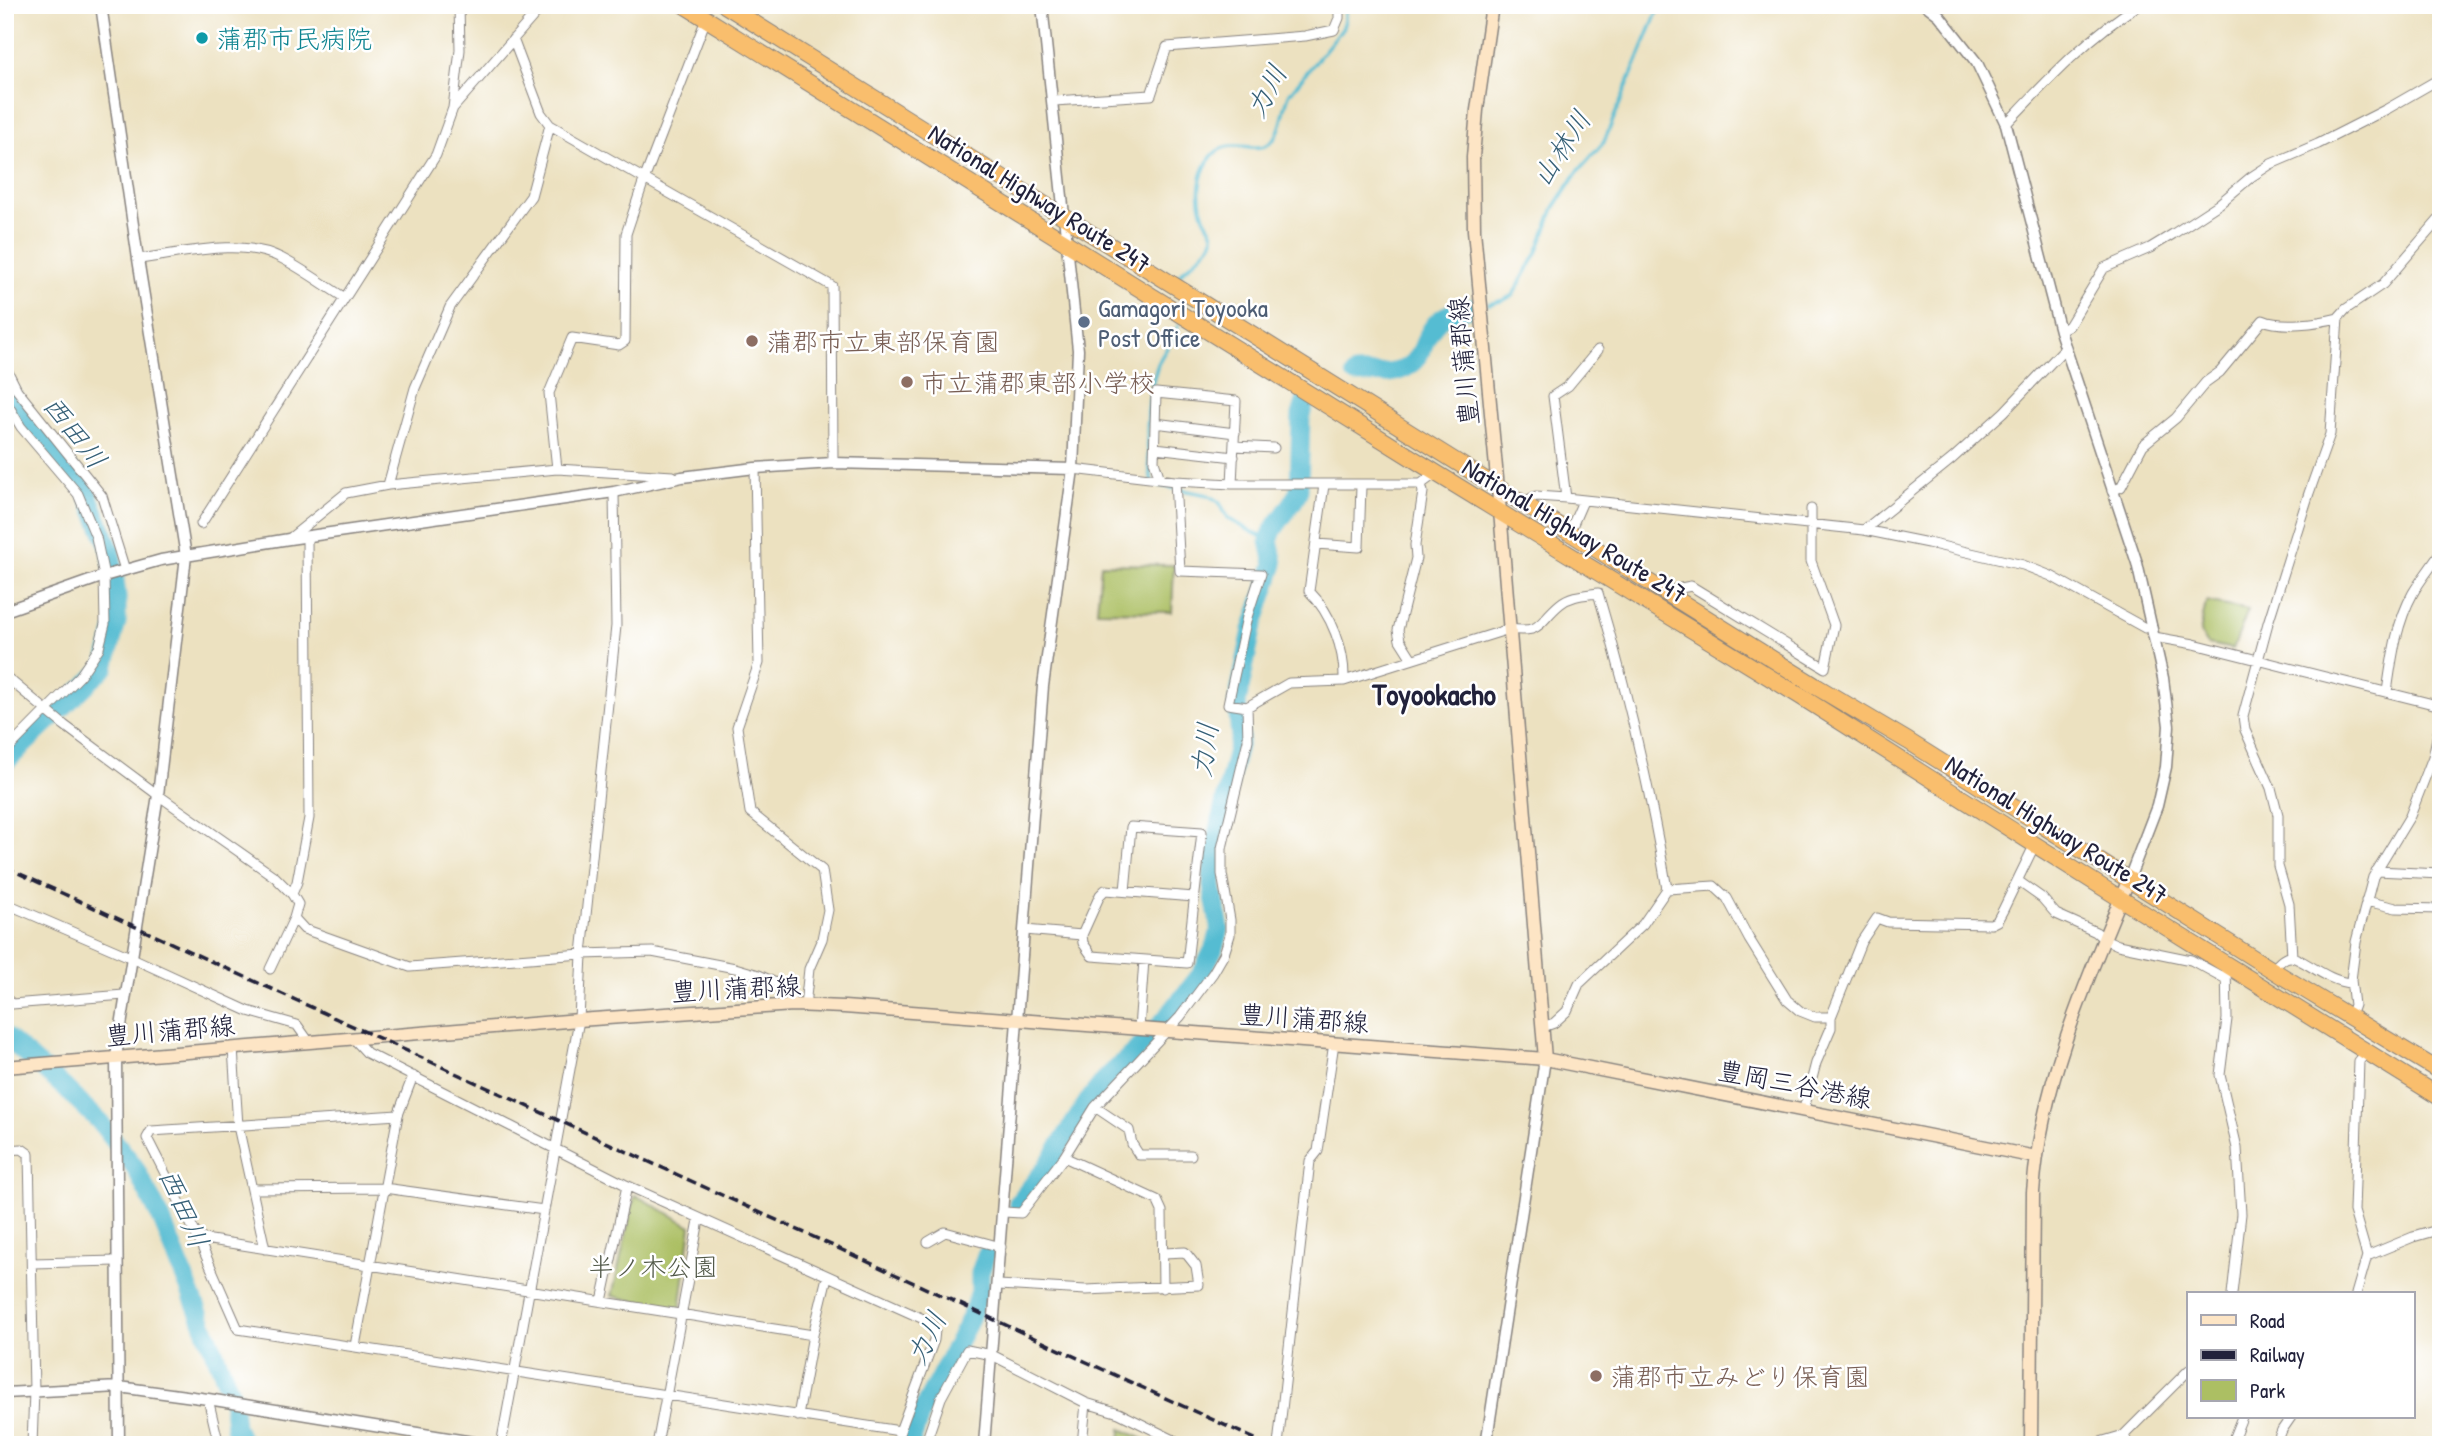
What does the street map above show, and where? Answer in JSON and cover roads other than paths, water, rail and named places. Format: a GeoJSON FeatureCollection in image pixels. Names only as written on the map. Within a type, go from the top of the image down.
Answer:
{"type":"FeatureCollection","features":[{"type":"Feature","properties":{"kind":"highway","name":"National Highway Route 247"},"geometry":{"type":"LineString","coordinates":[[684,5],[2035,844],[2121,899],[2226,972],[2441,1098]]}},
{"type":"Feature","properties":{"kind":"highway","name":"National Highway Route 247"},"geometry":{"type":"LineString","coordinates":[[725,5],[2272,970],[2441,1072]]}},
{"type":"Feature","properties":{"kind":"main road","name":"豊川蒲郡線"},"geometry":{"type":"LineString","coordinates":[[7,1067],[579,1020],[799,1006],[1019,1019],[1545,1059],[1473,218],[1476,122],[1492,5]]}},
{"type":"Feature","properties":{"kind":"main road"},"geometry":{"type":"LineString","coordinates":[[2031,1445],[2033,1192],[2036,1157],[2061,1052],[2129,879]]}},
{"type":"Feature","properties":{"kind":"main road","name":"豊岡三谷港線"},"geometry":{"type":"LineString","coordinates":[[1545,1059],[2036,1157]]}},
{"type":"Feature","properties":{"kind":"street"},"geometry":{"type":"LineString","coordinates":[[101,5],[138,259],[186,555],[158,795],[116,1057],[118,1445]]}},
{"type":"Feature","properties":{"kind":"street"},"geometry":{"type":"LineString","coordinates":[[201,524],[436,155],[453,108],[460,50],[459,5]]}},
{"type":"Feature","properties":{"kind":"street"},"geometry":{"type":"LineString","coordinates":[[453,108],[543,5]]}},
{"type":"Feature","properties":{"kind":"street"},"geometry":{"type":"LineString","coordinates":[[984,1445],[1043,686],[1073,469],[1078,350],[1042,5]]}},
{"type":"Feature","properties":{"kind":"street"},"geometry":{"type":"LineString","coordinates":[[1054,101],[1151,95],[1167,47],[1305,36],[1334,30],[1339,18],[1339,5]]}},
{"type":"Feature","properties":{"kind":"street"},"geometry":{"type":"LineString","coordinates":[[1926,5],[1939,15],[1977,63],[2006,124],[2060,331],[2137,563],[2163,678],[2168,726],[2166,767],[2157,806],[2129,879]]}},
{"type":"Feature","properties":{"kind":"street"},"geometry":{"type":"LineString","coordinates":[[2006,124],[2050,77],[2112,22],[2139,5]]}},
{"type":"Feature","properties":{"kind":"street"},"geometry":{"type":"LineString","coordinates":[[557,469],[549,393],[572,338],[619,345],[625,341],[626,234],[706,19]]}},
{"type":"Feature","properties":{"kind":"street"},"geometry":{"type":"LineString","coordinates":[[513,39],[541,113],[550,125],[832,286],[834,463]]}},
{"type":"Feature","properties":{"kind":"street"},"geometry":{"type":"LineString","coordinates":[[2060,331],[2069,326],[2104,268],[2150,248],[2173,234],[2219,204],[2271,164],[2318,144],[2441,78]]}},
{"type":"Feature","properties":{"kind":"street"},"geometry":{"type":"LineString","coordinates":[[388,485],[415,388],[450,307],[531,196],[550,125]]}},
{"type":"Feature","properties":{"kind":"street"},"geometry":{"type":"LineString","coordinates":[[2112,491],[2121,487],[2143,445],[2176,418],[2206,382],[2221,372],[2263,320],[2273,324],[2283,322],[2312,325],[2338,318],[2346,309],[2383,284],[2441,217]]}},
{"type":"Feature","properties":{"kind":"street"},"geometry":{"type":"LineString","coordinates":[[138,259],[229,247],[255,249],[280,257],[345,298]]}},
{"type":"Feature","properties":{"kind":"street"},"geometry":{"type":"LineString","coordinates":[[2292,957],[2289,904],[2278,866],[2278,815],[2271,788],[2245,730],[2243,716],[2309,493],[2330,434],[2338,318]]}},
{"type":"Feature","properties":{"kind":"street"},"geometry":{"type":"LineString","coordinates":[[1864,530],[1952,459],[1995,420],[2066,347]]}},
{"type":"Feature","properties":{"kind":"street"},"geometry":{"type":"LineString","coordinates":[[1566,498],[1553,397],[1568,386],[1598,350]]}},
{"type":"Feature","properties":{"kind":"street"},"geometry":{"type":"LineString","coordinates":[[5,366],[17,390],[102,496],[125,570]]}},
{"type":"Feature","properties":{"kind":"street"},"geometry":{"type":"LineString","coordinates":[[1153,478],[1156,393],[1237,401],[1232,484]]}},
{"type":"Feature","properties":{"kind":"street"},"geometry":{"type":"LineString","coordinates":[[5,400],[18,422],[78,494],[96,537],[104,576],[106,624],[99,648],[80,676],[5,752]]}},
{"type":"Feature","properties":{"kind":"street"},"geometry":{"type":"LineString","coordinates":[[5,425],[18,422]]}},
{"type":"Feature","properties":{"kind":"street"},"geometry":{"type":"LineString","coordinates":[[1155,423],[1235,433]]}},
{"type":"Feature","properties":{"kind":"street"},"geometry":{"type":"LineString","coordinates":[[1234,446],[1273,447]]}},
{"type":"Feature","properties":{"kind":"street"},"geometry":{"type":"LineString","coordinates":[[1155,448],[1234,457]]}},
{"type":"Feature","properties":{"kind":"street"},"geometry":{"type":"LineString","coordinates":[[5,611],[104,576],[186,555],[614,492],[682,477],[755,468],[834,463],[1073,469],[1153,478],[1175,487],[1232,484],[1422,484],[1436,473]]}},
{"type":"Feature","properties":{"kind":"street"},"geometry":{"type":"LineString","coordinates":[[755,468],[759,663],[737,727],[750,812],[822,870],[828,910],[822,939],[809,969],[799,1006]]}},
{"type":"Feature","properties":{"kind":"street"},"geometry":{"type":"LineString","coordinates":[[289,539],[346,493],[388,485],[557,469],[682,477]]}},
{"type":"Feature","properties":{"kind":"street"},"geometry":{"type":"LineString","coordinates":[[1412,659],[1398,630],[1416,558],[1422,484]]}},
{"type":"Feature","properties":{"kind":"street"},"geometry":{"type":"LineString","coordinates":[[1324,485],[1309,592],[1316,598],[1339,639],[1340,656],[1344,663],[1344,681]]}},
{"type":"Feature","properties":{"kind":"street"},"geometry":{"type":"LineString","coordinates":[[1316,544],[1359,547],[1361,486]]}},
{"type":"Feature","properties":{"kind":"street"},"geometry":{"type":"LineString","coordinates":[[1175,487],[1180,571],[1261,574],[1247,617],[1228,704],[1245,707],[1289,683],[1344,681],[1509,629],[1528,632],[1540,625],[1561,603],[1575,596],[1598,593],[1625,685],[1650,794],[1667,889],[1643,924],[1579,984],[1567,1011],[1554,1023],[1543,1027]]}},
{"type":"Feature","properties":{"kind":"street"},"geometry":{"type":"LineString","coordinates":[[501,1445],[579,1020],[582,954],[616,626],[614,492]]}},
{"type":"Feature","properties":{"kind":"street"},"geometry":{"type":"LineString","coordinates":[[1524,502],[1536,496],[1566,498],[1864,530],[2023,565],[2051,576],[2145,628],[2151,625]]}},
{"type":"Feature","properties":{"kind":"street"},"geometry":{"type":"LineString","coordinates":[[1570,531],[1583,501]]}},
{"type":"Feature","properties":{"kind":"street"},"geometry":{"type":"LineString","coordinates":[[1666,591],[1691,586],[1825,668],[1834,625],[1811,561],[1811,509]]}},
{"type":"Feature","properties":{"kind":"street"},"geometry":{"type":"LineString","coordinates":[[292,894],[297,882],[309,818],[307,537]]}},
{"type":"Feature","properties":{"kind":"street"},"geometry":{"type":"LineString","coordinates":[[2387,692],[2394,643],[2402,619],[2414,592],[2441,552]]}},
{"type":"Feature","properties":{"kind":"street"},"geometry":{"type":"LineString","coordinates":[[2154,638],[2194,644],[2441,706]]}},
{"type":"Feature","properties":{"kind":"street"},"geometry":{"type":"LineString","coordinates":[[5,676],[64,725],[275,877],[292,894],[298,904],[271,968]]}},
{"type":"Feature","properties":{"kind":"street"},"geometry":{"type":"LineString","coordinates":[[1004,1212],[1021,1213],[1064,1157],[1095,1107],[1165,1030],[1213,973],[1224,954],[1230,935],[1230,920],[1222,874],[1222,848],[1248,740],[1245,707]]}},
{"type":"Feature","properties":{"kind":"street"},"geometry":{"type":"LineString","coordinates":[[2350,1016],[2354,1005],[2351,983],[2356,942],[2366,901],[2376,871],[2410,816],[2433,757],[2441,719]]}},
{"type":"Feature","properties":{"kind":"street"},"geometry":{"type":"LineString","coordinates":[[1125,891],[1131,827],[1202,832],[1187,963],[1092,956],[1083,943],[1082,935],[1100,895],[1105,890],[1194,897]]}},
{"type":"Feature","properties":{"kind":"street"},"geometry":{"type":"LineString","coordinates":[[1804,1109],[1816,1063],[1831,1028],[1831,1017],[1861,942],[1877,918],[1888,922],[1991,924],[1997,920],[2035,844]]}},
{"type":"Feature","properties":{"kind":"street"},"geometry":{"type":"LineString","coordinates":[[2376,871],[2441,874]]}},
{"type":"Feature","properties":{"kind":"street"},"geometry":{"type":"LineString","coordinates":[[2018,881],[2042,898],[2056,914],[2096,932],[2104,939],[2118,945],[2190,960],[2226,972],[2227,1018],[2220,1075],[2237,1148],[2241,1214],[2232,1292]]}},
{"type":"Feature","properties":{"kind":"street"},"geometry":{"type":"LineString","coordinates":[[1667,889],[1714,886],[1727,898],[1787,1000],[1800,1011],[1815,1017],[1831,1017]]}},
{"type":"Feature","properties":{"kind":"street"},"geometry":{"type":"LineString","coordinates":[[2366,901],[2396,908],[2439,912]]}},
{"type":"Feature","properties":{"kind":"street"},"geometry":{"type":"LineString","coordinates":[[5,903],[248,1011],[297,1025],[309,1042]]}},
{"type":"Feature","properties":{"kind":"street"},"geometry":{"type":"LineString","coordinates":[[294,918],[304,929],[410,967],[582,954],[652,952],[759,975],[786,988],[799,1006]]}},
{"type":"Feature","properties":{"kind":"street"},"geometry":{"type":"LineString","coordinates":[[1025,930],[1082,935]]}},
{"type":"Feature","properties":{"kind":"street"},"geometry":{"type":"LineString","coordinates":[[2272,970],[2286,958],[2292,957],[2323,975],[2351,983]]}},
{"type":"Feature","properties":{"kind":"street"},"geometry":{"type":"LineString","coordinates":[[1143,1029],[1144,960]]}},
{"type":"Feature","properties":{"kind":"street"},"geometry":{"type":"LineString","coordinates":[[5,997],[12,1004],[124,995]]}},
{"type":"Feature","properties":{"kind":"street"},"geometry":{"type":"LineString","coordinates":[[354,1039],[367,1053],[627,1186],[930,1322],[934,1340],[897,1445]]}},
{"type":"Feature","properties":{"kind":"street"},"geometry":{"type":"LineString","coordinates":[[1278,1445],[1310,1161],[1318,1151],[1334,1043]]}},
{"type":"Feature","properties":{"kind":"street"},"geometry":{"type":"LineString","coordinates":[[233,1048],[238,1126],[265,1249]]}},
{"type":"Feature","properties":{"kind":"street"},"geometry":{"type":"LineString","coordinates":[[2357,1292],[2367,1256],[2354,1211],[2359,1061],[2366,1053]]}},
{"type":"Feature","properties":{"kind":"street"},"geometry":{"type":"LineString","coordinates":[[1486,1445],[1545,1059]]}},
{"type":"Feature","properties":{"kind":"street"},"geometry":{"type":"LineString","coordinates":[[355,1346],[398,1115],[414,1076]]}},
{"type":"Feature","properties":{"kind":"street"},"geometry":{"type":"LineString","coordinates":[[1095,1107],[1129,1130],[1132,1144],[1139,1155],[1191,1155]]}},
{"type":"Feature","properties":{"kind":"street"},"geometry":{"type":"LineString","coordinates":[[398,1115],[151,1131],[147,1138],[198,1238],[238,1329],[900,1431]]}},
{"type":"Feature","properties":{"kind":"street"},"geometry":{"type":"LineString","coordinates":[[5,1150],[22,1149],[29,1154],[34,1391],[32,1445]]}},
{"type":"Feature","properties":{"kind":"street"},"geometry":{"type":"LineString","coordinates":[[1064,1157],[1157,1200],[1162,1211],[1163,1288]]}},
{"type":"Feature","properties":{"kind":"street"},"geometry":{"type":"LineString","coordinates":[[603,1301],[627,1186]]}},
{"type":"Feature","properties":{"kind":"street"},"geometry":{"type":"LineString","coordinates":[[252,1189],[384,1188],[544,1210]]}},
{"type":"Feature","properties":{"kind":"street"},"geometry":{"type":"LineString","coordinates":[[657,1445],[699,1220]]}},
{"type":"Feature","properties":{"kind":"street"},"geometry":{"type":"LineString","coordinates":[[2367,1256],[2441,1229]]}},
{"type":"Feature","properties":{"kind":"street"},"geometry":{"type":"LineString","coordinates":[[928,1242],[945,1233],[1001,1247]]}},
{"type":"Feature","properties":{"kind":"street"},"geometry":{"type":"LineString","coordinates":[[198,1238],[813,1335]]}},
{"type":"Feature","properties":{"kind":"street"},"geometry":{"type":"LineString","coordinates":[[998,1285],[1086,1290],[1199,1285],[1196,1266],[1185,1252],[1163,1253]]}},
{"type":"Feature","properties":{"kind":"street"},"geometry":{"type":"LineString","coordinates":[[32,1263],[117,1261]]}},
{"type":"Feature","properties":{"kind":"street"},"geometry":{"type":"LineString","coordinates":[[798,1416],[827,1277]]}},
{"type":"Feature","properties":{"kind":"street"},"geometry":{"type":"LineString","coordinates":[[925,1445],[941,1398],[967,1350],[992,1355],[1086,1403],[1119,1413],[1184,1445]]}},
{"type":"Feature","properties":{"kind":"street"},"geometry":{"type":"LineString","coordinates":[[2090,1445],[2124,1435],[2187,1372]]}},
{"type":"Feature","properties":{"kind":"street"},"geometry":{"type":"LineString","coordinates":[[5,1393],[119,1387],[491,1445]]}},
{"type":"Feature","properties":{"kind":"street"},"geometry":{"type":"LineString","coordinates":[[212,1400],[219,1445]]}},
{"type":"Feature","properties":{"kind":"street"},"geometry":{"type":"LineString","coordinates":[[1082,1445],[1086,1403]]}},
{"type":"Feature","properties":{"kind":"street"},"geometry":{"type":"LineString","coordinates":[[2241,1445],[2236,1444],[2234,1437],[2242,1418]]}},
{"type":"Feature","properties":{"kind":"street"},"geometry":{"type":"LineString","coordinates":[[2276,1445],[2290,1418]]}},
{"type":"Feature","properties":{"kind":"street"},"geometry":{"type":"LineString","coordinates":[[2124,1435],[2128,1445]]}},
{"type":"Feature","properties":{"kind":"waterway","name":"力川"},"geometry":{"type":"LineString","coordinates":[[1179,275],[1212,241],[1213,234],[1200,202],[1201,180],[1209,160],[1225,147],[1261,147],[1275,138],[1290,93],[1342,29],[1345,5]]}},
{"type":"Feature","properties":{"kind":"waterway","name":"山林川"},"geometry":{"type":"LineString","coordinates":[[1489,304],[1513,295],[1537,253],[1554,208],[1576,174],[1604,142],[1660,5]]}},
{"type":"Feature","properties":{"kind":"waterway","name":"山林川"},"geometry":{"type":"LineString","coordinates":[[1355,374],[1390,373],[1409,366],[1440,319],[1473,307]]}},
{"type":"Feature","properties":{"kind":"waterway","name":"力川"},"geometry":{"type":"LineString","coordinates":[[1178,326],[1158,364],[1150,393],[1148,455],[1152,484],[1208,495],[1219,502],[1229,519],[1269,541]]}},
{"type":"Feature","properties":{"kind":"waterway","name":"西田川"},"geometry":{"type":"LineString","coordinates":[[5,386],[30,425],[85,488],[111,551],[117,595],[117,622],[105,667],[5,763]]}},
{"type":"Feature","properties":{"kind":"waterway","name":"力川"},"geometry":{"type":"LineString","coordinates":[[1018,1203],[1045,1169],[1088,1101],[1106,1078],[1144,1043],[1202,973],[1216,944],[1220,929],[1212,886],[1213,851],[1240,737],[1237,703],[1252,630],[1274,564],[1269,541],[1273,530],[1299,490],[1301,415],[1305,402]]}},
{"type":"Feature","properties":{"kind":"waterway","name":"西田川"},"geometry":{"type":"LineString","coordinates":[[5,1036],[99,1121],[134,1166],[161,1218],[232,1396],[235,1427],[243,1445]]}},
{"type":"Feature","properties":{"kind":"waterway","name":"力川"},"geometry":{"type":"LineString","coordinates":[[910,1445],[921,1413],[968,1323],[980,1292],[980,1273],[986,1255]]}},
{"type":"Feature","properties":{"kind":"railway"},"geometry":{"type":"LineString","coordinates":[[5,867],[1268,1445]]}},
{"type":"Feature","properties":{"kind":"place","name":"蒲郡市民病院"},"geometry":{"type":"Point","coordinates":[202,38]}},
{"type":"Feature","properties":{"kind":"place","name":"Gamagori Toyooka Post Office"},"geometry":{"type":"Point","coordinates":[1084,322]}},
{"type":"Feature","properties":{"kind":"place","name":"蒲郡市立東部保育園"},"geometry":{"type":"Point","coordinates":[752,341]}},
{"type":"Feature","properties":{"kind":"place","name":"市立蒲郡東部小学校"},"geometry":{"type":"Point","coordinates":[907,382]}},
{"type":"Feature","properties":{"kind":"place","name":"蒲郡市立みどり保育園"},"geometry":{"type":"Point","coordinates":[1596,1376]}},
{"type":"Feature","properties":{"kind":"district","name":"Toyookacho"},"geometry":{"type":"Point","coordinates":[1434,694]}},
{"type":"Feature","properties":{"kind":"park label","name":"半ノ木公園"},"geometry":{"type":"Point","coordinates":[653,1266]}}]}
